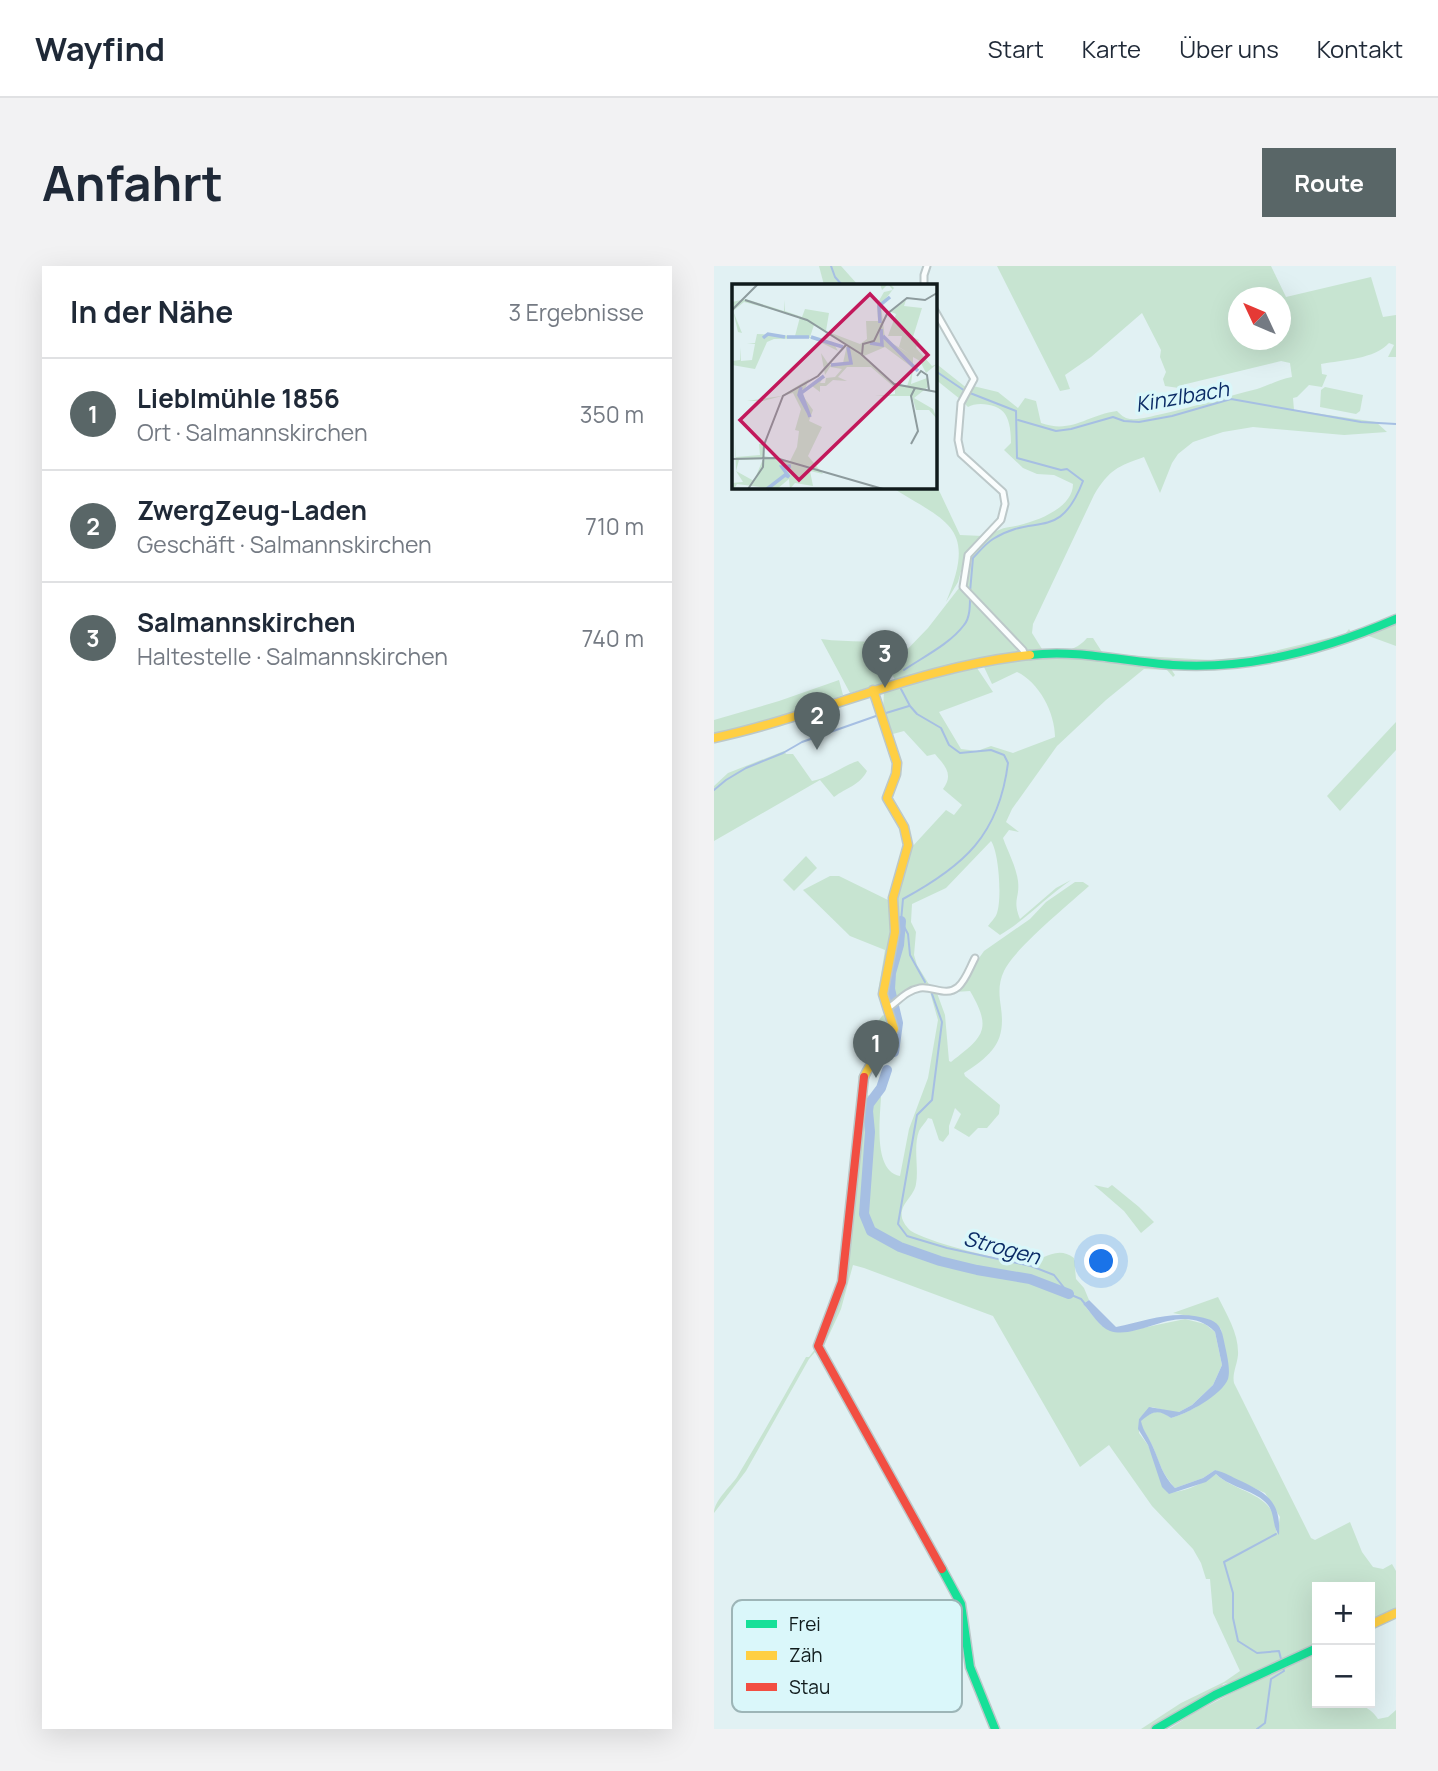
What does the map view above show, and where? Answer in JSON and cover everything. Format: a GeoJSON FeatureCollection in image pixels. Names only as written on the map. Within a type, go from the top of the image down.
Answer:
{"type":"FeatureCollection","features":[{"type":"Feature","properties":{"kind":"street"},"geometry":{"type":"LineString","coordinates":[[924,284],[927,266]]}},
{"type":"Feature","properties":{"kind":"street"},"geometry":{"type":"LineString","coordinates":[[936,313],[974,379],[961,402],[958,440],[961,454],[1003,492],[1005,504],[1000,520],[968,555],[962,582],[967,593],[1025,654]]}},
{"type":"Feature","properties":{"kind":"street"},"geometry":{"type":"LineString","coordinates":[[714,738],[762,726],[894,684],[1025,654],[1078,655],[1175,665],[1214,665],[1263,659],[1316,646],[1370,630],[1396,619]]}},
{"type":"Feature","properties":{"kind":"street"},"geometry":{"type":"LineString","coordinates":[[873,690],[897,764],[887,798],[904,827],[908,845],[893,898],[895,932],[883,994],[890,1008],[893,1032],[886,1045],[872,1060],[863,1080],[842,1282],[817,1346],[959,1600]]}},
{"type":"Feature","properties":{"kind":"street"},"geometry":{"type":"LineString","coordinates":[[890,1008],[899,999],[918,989],[943,992],[953,990],[963,981],[975,958]]}},
{"type":"Feature","properties":{"kind":"street"},"geometry":{"type":"LineString","coordinates":[[962,1611],[970,1667],[995,1729]]}},
{"type":"Feature","properties":{"kind":"street"},"geometry":{"type":"LineString","coordinates":[[1375,1623],[1396,1613]]}},
{"type":"Feature","properties":{"kind":"street"},"geometry":{"type":"LineString","coordinates":[[1156,1729],[1193,1706],[1312,1650]]}},
{"type":"Feature","properties":{"kind":"green space"},"geometry":{"type":"Polygon","coordinates":[[[819,266],[841,266],[857,284],[824,284],[819,266]]]}},
{"type":"Feature","properties":{"kind":"green space"},"geometry":{"type":"Polygon","coordinates":[[[997,266],[1271,266],[1281,287],[1228,287],[1228,350],[1291,350],[1291,296],[1371,277],[1383,317],[1396,315],[1396,357],[1388,357],[1394,345],[1389,343],[1367,356],[1321,364],[1322,374],[1327,375],[1322,387],[1309,385],[1293,398],[1294,410],[1376,422],[1387,432],[1344,435],[1253,427],[1223,432],[1193,442],[1178,454],[1160,493],[1144,457],[1121,466],[1104,480],[1094,495],[1033,624],[1032,633],[1042,649],[1072,649],[1087,638],[1093,638],[1102,652],[1108,654],[1211,660],[1253,656],[1345,634],[1349,629],[1355,633],[1279,653],[1276,651],[1275,654],[1232,661],[1192,663],[1085,653],[1079,649],[1074,652],[1025,651],[966,589],[968,567],[975,551],[989,536],[1001,529],[1046,516],[1068,499],[1073,484],[1054,475],[1037,474],[1023,468],[1004,450],[1011,443],[1007,417],[1002,411],[988,404],[968,407],[963,402],[973,386],[998,392],[1018,408],[1025,398],[1036,401],[1041,423],[1062,426],[1117,411],[1128,419],[1146,418],[1292,377],[1290,363],[1281,361],[1182,385],[1180,392],[1179,388],[1165,386],[1163,379],[1166,372],[1160,357],[1161,350],[1142,313],[1091,357],[1065,375],[1070,389],[1060,391],[997,266]]]}},
{"type":"Feature","properties":{"kind":"green space"},"geometry":{"type":"Polygon","coordinates":[[[936,364],[968,389],[960,399],[936,380],[936,364]]]}},
{"type":"Feature","properties":{"kind":"green space"},"geometry":{"type":"Polygon","coordinates":[[[1325,387],[1363,395],[1360,411],[1356,414],[1320,407],[1321,390],[1325,387]]]}},
{"type":"Feature","properties":{"kind":"green space"},"geometry":{"type":"Polygon","coordinates":[[[936,484],[960,535],[983,536],[966,553],[958,582],[946,602],[959,557],[958,542],[942,519],[893,488],[936,488],[936,484]]]}},
{"type":"Feature","properties":{"kind":"green space"},"geometry":{"type":"Polygon","coordinates":[[[959,588],[1018,647],[1018,651],[895,680],[893,676],[889,677],[900,657],[928,628],[959,588]]]}},
{"type":"Feature","properties":{"kind":"green space"},"geometry":{"type":"Polygon","coordinates":[[[1396,622],[1396,646],[1366,635],[1396,622]]]}},
{"type":"Feature","properties":{"kind":"green space"},"geometry":{"type":"Polygon","coordinates":[[[821,639],[905,647],[882,684],[850,693],[821,639]]]}},
{"type":"Feature","properties":{"kind":"green space"},"geometry":{"type":"Polygon","coordinates":[[[1070,657],[1167,668],[1175,675],[1173,677],[1167,670],[1144,669],[1106,700],[1057,746],[1012,809],[1006,822],[1019,832],[1009,830],[1003,838],[1017,875],[1016,903],[1020,919],[1056,888],[1071,880],[1000,935],[988,926],[999,906],[998,865],[991,841],[946,888],[912,904],[911,922],[916,932],[914,955],[930,986],[909,989],[889,1005],[886,1000],[895,902],[911,848],[946,810],[954,815],[962,805],[943,789],[948,774],[935,754],[927,756],[904,731],[889,735],[883,711],[884,690],[977,668],[993,692],[939,712],[961,749],[977,751],[991,746],[1013,753],[1055,737],[1049,709],[1039,691],[1025,677],[1017,672],[992,684],[984,667],[1025,658],[1070,657]]]}},
{"type":"Feature","properties":{"kind":"green space"},"geometry":{"type":"Polygon","coordinates":[[[839,680],[843,695],[779,718],[714,736],[714,720],[839,680]]]}},
{"type":"Feature","properties":{"kind":"green space"},"geometry":{"type":"Polygon","coordinates":[[[1396,722],[1396,750],[1340,811],[1327,796],[1396,722]]]}},
{"type":"Feature","properties":{"kind":"green space"},"geometry":{"type":"Polygon","coordinates":[[[784,751],[786,754],[793,754],[812,781],[858,761],[867,771],[857,783],[834,797],[820,780],[714,841],[714,786],[728,773],[784,751]]]}},
{"type":"Feature","properties":{"kind":"green space"},"geometry":{"type":"Polygon","coordinates":[[[806,856],[817,868],[794,891],[783,880],[806,856]]]}},
{"type":"Feature","properties":{"kind":"green space"},"geometry":{"type":"Polygon","coordinates":[[[830,876],[839,876],[888,900],[892,908],[892,931],[881,996],[878,992],[885,950],[850,936],[803,890],[830,876]]]}},
{"type":"Feature","properties":{"kind":"green space"},"geometry":{"type":"Polygon","coordinates":[[[1075,882],[1083,882],[1089,886],[1030,939],[1004,971],[1000,989],[1002,1020],[999,1039],[989,1054],[964,1073],[1000,1105],[999,1114],[987,1128],[978,1128],[969,1137],[954,1128],[961,1114],[955,1108],[949,1134],[943,1142],[939,1140],[932,1119],[928,1118],[917,1137],[916,1184],[903,1209],[903,1221],[910,1230],[920,1235],[999,1258],[1024,1262],[1055,1253],[1067,1254],[1074,1258],[1076,1279],[1089,1300],[1083,1304],[1102,1326],[1128,1331],[1185,1319],[1205,1324],[1215,1332],[1222,1365],[1213,1385],[1192,1405],[1179,1412],[1152,1407],[1139,1419],[1139,1433],[1148,1445],[1168,1493],[1182,1491],[1216,1474],[1265,1503],[1271,1509],[1277,1533],[1280,1517],[1265,1493],[1215,1470],[1203,1478],[1175,1488],[1162,1469],[1140,1421],[1156,1412],[1171,1418],[1188,1411],[1210,1397],[1228,1378],[1221,1329],[1209,1320],[1173,1313],[1218,1297],[1237,1340],[1234,1383],[1311,1538],[1315,1540],[1350,1522],[1362,1552],[1373,1567],[1383,1569],[1392,1564],[1396,1571],[1396,1611],[1375,1621],[1375,1582],[1312,1582],[1312,1647],[1236,1681],[1223,1684],[1221,1689],[1152,1729],[1141,1729],[1181,1703],[1240,1671],[1213,1613],[1210,1579],[1206,1579],[1193,1549],[1152,1506],[1109,1445],[1080,1467],[993,1316],[864,1268],[853,1265],[841,1309],[823,1348],[821,1346],[838,1300],[865,1095],[881,1097],[879,1130],[882,1155],[891,1172],[900,1176],[909,1129],[928,1078],[938,1020],[930,992],[937,993],[945,1015],[951,1062],[977,1039],[983,1024],[970,991],[955,992],[984,951],[1030,919],[1046,902],[1075,882]]]}},
{"type":"Feature","properties":{"kind":"green space"},"geometry":{"type":"Polygon","coordinates":[[[883,1015],[890,1019],[892,1027],[880,1047],[875,1044],[870,1031],[883,1015]]]}},
{"type":"Feature","properties":{"kind":"green space"},"geometry":{"type":"Polygon","coordinates":[[[1094,1185],[1108,1188],[1112,1185],[1154,1222],[1141,1233],[1124,1211],[1094,1185]]]}},
{"type":"Feature","properties":{"kind":"green space"},"geometry":{"type":"Polygon","coordinates":[[[816,1348],[820,1355],[815,1352],[809,1359],[746,1471],[714,1513],[806,1357],[816,1348]]]}},
{"type":"Feature","properties":{"kind":"green space"},"geometry":{"type":"Polygon","coordinates":[[[1312,1656],[1312,1708],[1366,1708],[1378,1719],[1388,1717],[1396,1710],[1396,1729],[1169,1729],[1255,1681],[1312,1656]]]}},
{"type":"Feature","properties":{"kind":"water"},"geometry":{"type":"Polygon","coordinates":[[[1089,1300],[1116,1327],[1175,1315],[1211,1320],[1219,1326],[1229,1365],[1228,1379],[1224,1385],[1212,1397],[1186,1412],[1171,1418],[1156,1412],[1141,1421],[1142,1425],[1164,1474],[1175,1488],[1203,1478],[1215,1470],[1225,1473],[1259,1490],[1271,1500],[1278,1514],[1279,1535],[1270,1509],[1263,1500],[1216,1474],[1206,1482],[1169,1494],[1162,1487],[1148,1445],[1138,1429],[1139,1419],[1149,1407],[1179,1412],[1192,1405],[1213,1385],[1222,1365],[1215,1332],[1202,1323],[1189,1319],[1122,1333],[1110,1331],[1099,1323],[1083,1304],[1089,1300]]]}},
{"type":"Feature","properties":{"kind":"waterway","name":"Strogen"},"geometry":{"type":"LineString","coordinates":[[831,266],[841,284]]}},
{"type":"Feature","properties":{"kind":"waterway","name":"Strogen"},"geometry":{"type":"LineString","coordinates":[[936,371],[965,391]]}},
{"type":"Feature","properties":{"kind":"waterway","name":"Strogen"},"geometry":{"type":"LineString","coordinates":[[970,393],[1016,411],[1017,458],[1061,470],[1067,469],[1083,481],[1074,500],[1065,512],[1055,519],[1008,531],[985,546],[973,558],[970,592]]}},
{"type":"Feature","properties":{"kind":"waterway","name":"Kinzlbach"},"geometry":{"type":"LineString","coordinates":[[1018,420],[1056,431],[1113,417],[1139,422],[1172,416],[1231,399],[1361,422],[1396,424]]}},
{"type":"Feature","properties":{"kind":"waterway","name":"Strogen"},"geometry":{"type":"LineString","coordinates":[[904,670],[958,632],[967,619],[970,597]]}},
{"type":"Feature","properties":{"kind":"waterway","name":"Strogen"},"geometry":{"type":"LineString","coordinates":[[901,689],[917,714],[941,728],[949,745],[960,753],[991,750],[1004,755],[1008,763],[996,810],[975,846],[944,874],[903,899],[901,921],[908,934],[910,955],[925,982]]}},
{"type":"Feature","properties":{"kind":"waterway"},"geometry":{"type":"LineString","coordinates":[[886,713],[909,706]]}},
{"type":"Feature","properties":{"kind":"waterway"},"geometry":{"type":"LineString","coordinates":[[714,790],[746,768],[802,742],[876,716]]}},
{"type":"Feature","properties":{"kind":"waterway"},"geometry":{"type":"LineString","coordinates":[[894,1052],[898,1023],[890,989],[901,921]]}},
{"type":"Feature","properties":{"kind":"waterway","name":"Strogen"},"geometry":{"type":"LineString","coordinates":[[932,994],[942,1022],[932,1100],[917,1115],[898,1224],[907,1236],[947,1248],[1031,1266],[1054,1275],[1069,1294],[1081,1299],[1086,1305]]}},
{"type":"Feature","properties":{"kind":"waterway"},"geometry":{"type":"LineString","coordinates":[[887,1070],[881,1088],[869,1104],[868,1111],[870,1132],[864,1214],[871,1231],[900,1247],[940,1261],[1030,1279],[1069,1294]]}},
{"type":"Feature","properties":{"kind":"waterway","name":"Strogen"},"geometry":{"type":"LineString","coordinates":[[1276,1534],[1224,1562],[1233,1593],[1233,1618],[1238,1641],[1257,1653],[1279,1651],[1281,1659]]}},
{"type":"Feature","properties":{"kind":"waterway","name":"Strogen"},"geometry":{"type":"LineString","coordinates":[[1257,1729],[1265,1723],[1271,1679],[1284,1671],[1283,1668]]}},
{"type":"Feature","properties":{"kind":"traffic: fast"},"geometry":{"type":"LineString","coordinates":[[1030,655],[1084,655],[1173,665],[1230,664],[1259,661],[1315,648],[1396,619]]}},
{"type":"Feature","properties":{"kind":"traffic: fast"},"geometry":{"type":"LineString","coordinates":[[942,1569],[959,1600]]}},
{"type":"Feature","properties":{"kind":"traffic: fast"},"geometry":{"type":"LineString","coordinates":[[962,1611],[970,1667],[995,1729]]}},
{"type":"Feature","properties":{"kind":"traffic: fast"},"geometry":{"type":"LineString","coordinates":[[1156,1729],[1215,1695],[1312,1650]]}},
{"type":"Feature","properties":{"kind":"traffic: slow"},"geometry":{"type":"LineString","coordinates":[[714,738],[793,717],[949,669],[1030,655]]}},
{"type":"Feature","properties":{"kind":"traffic: slow"},"geometry":{"type":"LineString","coordinates":[[864,1077],[894,1029],[883,994],[895,932],[893,898],[908,845],[904,827],[887,798],[897,763],[873,690]]}},
{"type":"Feature","properties":{"kind":"traffic: slow"},"geometry":{"type":"LineString","coordinates":[[1375,1623],[1396,1613]]}},
{"type":"Feature","properties":{"kind":"traffic: jam"},"geometry":{"type":"LineString","coordinates":[[864,1077],[842,1282],[818,1346],[942,1569]]}},
{"type":"Feature","properties":{"kind":"place","name":"Salmannskirchen"},"geometry":{"type":"Point","coordinates":[885,688]}},
{"type":"Feature","properties":{"kind":"place","name":"ZwergZeug-Laden"},"geometry":{"type":"Point","coordinates":[817,750]}},
{"type":"Feature","properties":{"kind":"place","name":"Lieblmühle 1856"},"geometry":{"type":"Point","coordinates":[876,1078]}}]}
